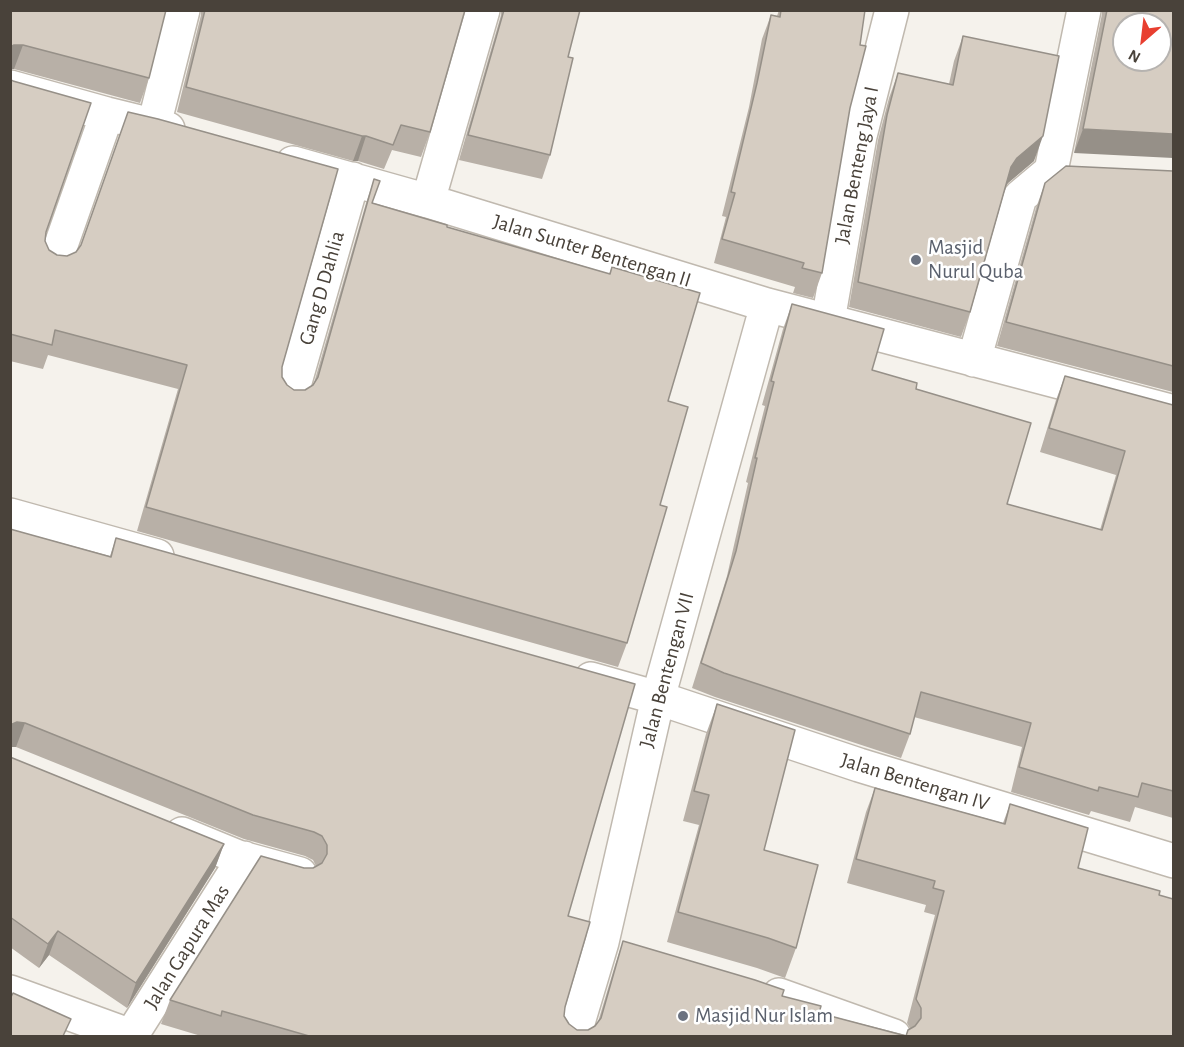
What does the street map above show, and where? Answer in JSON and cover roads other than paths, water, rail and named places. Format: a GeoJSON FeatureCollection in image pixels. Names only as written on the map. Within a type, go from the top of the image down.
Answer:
{"type":"FeatureCollection","features":[{"type":"Feature","properties":{"kind":"street"},"geometry":{"type":"LineString","coordinates":[[154,125],[183,10]]}},
{"type":"Feature","properties":{"kind":"street"},"geometry":{"type":"LineString","coordinates":[[428,201],[483,10]]}},
{"type":"Feature","properties":{"kind":"street","name":"Jalan Benteng Jaya I"},"geometry":{"type":"LineString","coordinates":[[828,321],[860,136],[892,10]]}},
{"type":"Feature","properties":{"kind":"street"},"geometry":{"type":"LineString","coordinates":[[974,360],[1020,196],[1051,171],[1084,10]]}},
{"type":"Feature","properties":{"kind":"street"},"geometry":{"type":"LineString","coordinates":[[10,87],[198,137]]}},
{"type":"Feature","properties":{"kind":"street"},"geometry":{"type":"LineString","coordinates":[[55,262],[107,114]]}},
{"type":"Feature","properties":{"kind":"street","name":"Jalan Sunter Bentengan II"},"geometry":{"type":"LineString","coordinates":[[265,155],[428,201],[767,305],[1173,412]]}},
{"type":"Feature","properties":{"kind":"street"},"geometry":{"type":"LineString","coordinates":[[1051,171],[1084,172]]}},
{"type":"Feature","properties":{"kind":"street","name":"Gang D Dahlia"},"geometry":{"type":"LineString","coordinates":[[291,396],[353,179]]}},
{"type":"Feature","properties":{"kind":"street","name":"Jalan Bentengan VII"},"geometry":{"type":"LineString","coordinates":[[573,1036],[602,942],[658,698],[767,305]]}},
{"type":"Feature","properties":{"kind":"street"},"geometry":{"type":"LineString","coordinates":[[10,515],[181,563]]}},
{"type":"Feature","properties":{"kind":"street","name":"Jalan Bentengan IV"},"geometry":{"type":"LineString","coordinates":[[567,672],[658,698],[859,765],[1173,861]]}},
{"type":"Feature","properties":{"kind":"street"},"geometry":{"type":"LineString","coordinates":[[151,822],[244,858],[300,874]]}},
{"type":"Feature","properties":{"kind":"street","name":"Jalan Gapura Mas"},"geometry":{"type":"LineString","coordinates":[[10,992],[131,1036],[244,858]]}},
{"type":"Feature","properties":{"kind":"street"},"geometry":{"type":"LineString","coordinates":[[602,942],[635,952]]}},
{"type":"Feature","properties":{"kind":"street"},"geometry":{"type":"LineString","coordinates":[[752,986],[894,1036]]}},
{"type":"Feature","properties":{"kind":"place","name":"Masjid Nurul Quba"},"geometry":{"type":"Point","coordinates":[916,260]}},
{"type":"Feature","properties":{"kind":"place","name":"Masjid Nur Islam"},"geometry":{"type":"Point","coordinates":[683,1016]}}]}
